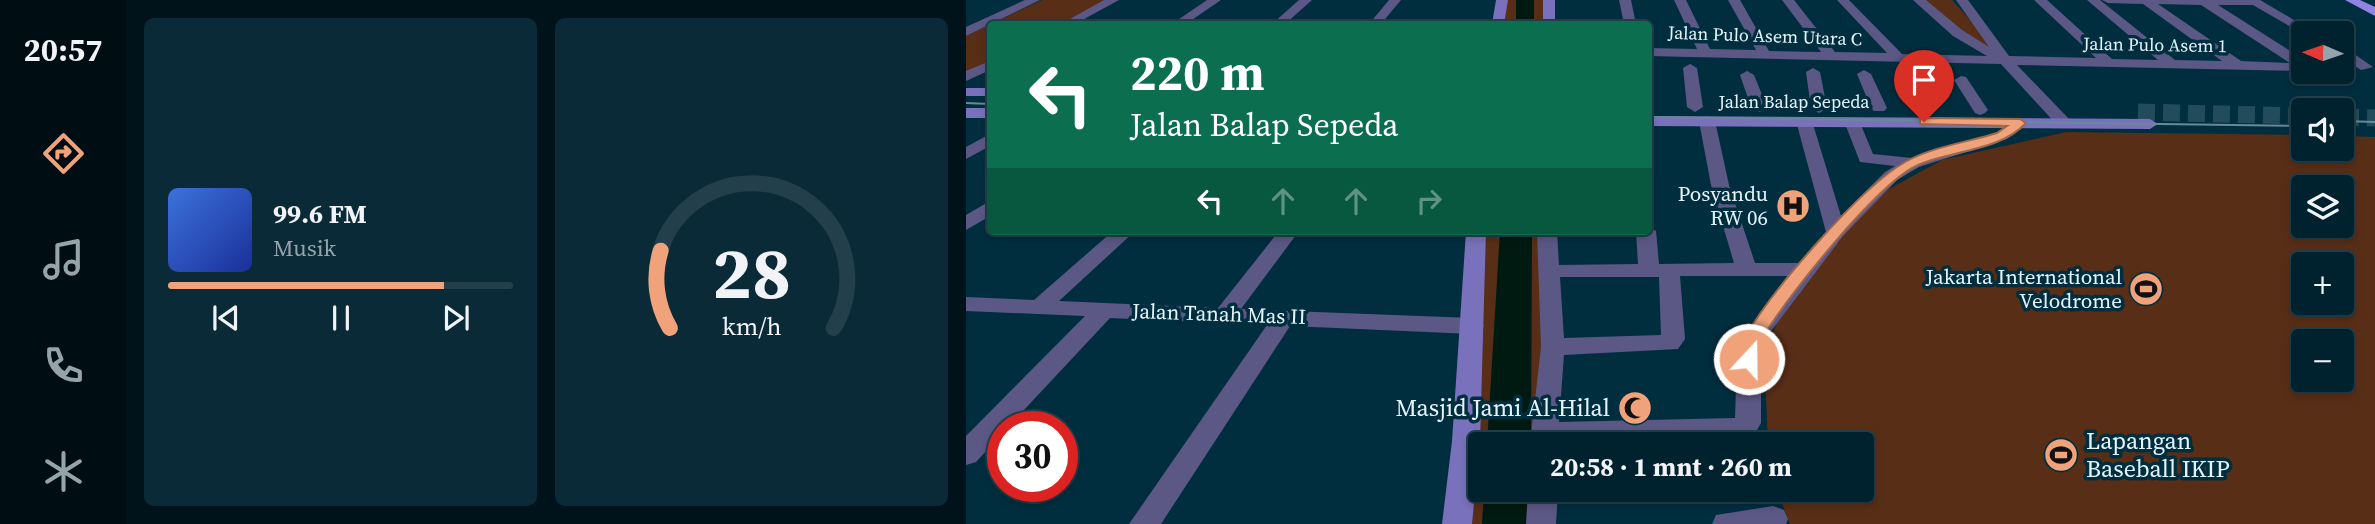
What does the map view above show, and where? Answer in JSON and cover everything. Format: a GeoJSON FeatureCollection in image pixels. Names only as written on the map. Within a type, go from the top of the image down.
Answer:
{"type":"FeatureCollection","features":[{"type":"Feature","properties":{"kind":"main road"},"geometry":{"type":"LineString","coordinates":[[1498,21],[1502,0]]}},
{"type":"Feature","properties":{"kind":"main road"},"geometry":{"type":"LineString","coordinates":[[1549,0],[1549,21]]}},
{"type":"Feature","properties":{"kind":"main road"},"geometry":{"type":"LineString","coordinates":[[2351,0],[2375,12]]}},
{"type":"Feature","properties":{"kind":"main road"},"geometry":{"type":"LineString","coordinates":[[966,92],[987,92]]}},
{"type":"Feature","properties":{"kind":"main road"},"geometry":{"type":"LineString","coordinates":[[966,100],[987,100]]}},
{"type":"Feature","properties":{"kind":"main road","name":"Jalan Balap Sepeda"},"geometry":{"type":"LineString","coordinates":[[1652,121],[1759,107],[1980,110],[2150,124]]}},
{"type":"Feature","properties":{"kind":"main road","name":"Jalan Balap Sepeda"},"geometry":{"type":"LineString","coordinates":[[1652,108],[1699,116],[1804,121],[2020,123],[2059,117],[2138,112]]}},
{"type":"Feature","properties":{"kind":"main road"},"geometry":{"type":"LineString","coordinates":[[966,113],[987,113]]}},
{"type":"Feature","properties":{"kind":"main road"},"geometry":{"type":"LineString","coordinates":[[1457,524],[1466,441],[1476,235]]}},
{"type":"Feature","properties":{"kind":"street"},"geometry":{"type":"LineString","coordinates":[[989,21],[1034,0]]}},
{"type":"Feature","properties":{"kind":"street"},"geometry":{"type":"LineString","coordinates":[[1072,21],[1113,0]]}},
{"type":"Feature","properties":{"kind":"street"},"geometry":{"type":"LineString","coordinates":[[1183,21],[1215,0]]}},
{"type":"Feature","properties":{"kind":"street"},"geometry":{"type":"LineString","coordinates":[[1282,21],[1306,0]]}},
{"type":"Feature","properties":{"kind":"street"},"geometry":{"type":"LineString","coordinates":[[1378,21],[1395,0]]}},
{"type":"Feature","properties":{"kind":"street"},"geometry":{"type":"LineString","coordinates":[[1625,0],[1629,21]]}},
{"type":"Feature","properties":{"kind":"street"},"geometry":{"type":"LineString","coordinates":[[1680,0],[1705,53]]}},
{"type":"Feature","properties":{"kind":"street"},"geometry":{"type":"LineString","coordinates":[[1734,0],[1765,55]]}},
{"type":"Feature","properties":{"kind":"street"},"geometry":{"type":"LineString","coordinates":[[1788,0],[1832,57]]}},
{"type":"Feature","properties":{"kind":"street"},"geometry":{"type":"LineString","coordinates":[[1843,0],[1899,58]]}},
{"type":"Feature","properties":{"kind":"street"},"geometry":{"type":"LineString","coordinates":[[1919,0],[1969,42],[2005,59]]}},
{"type":"Feature","properties":{"kind":"street"},"geometry":{"type":"LineString","coordinates":[[1962,0],[2005,59],[2059,117]]}},
{"type":"Feature","properties":{"kind":"street"},"geometry":{"type":"LineString","coordinates":[[2040,0],[2110,64]]}},
{"type":"Feature","properties":{"kind":"street"},"geometry":{"type":"LineString","coordinates":[[2093,0],[2172,64]]}},
{"type":"Feature","properties":{"kind":"street"},"geometry":{"type":"LineString","coordinates":[[2108,0],[2254,1],[2291,22]]}},
{"type":"Feature","properties":{"kind":"street"},"geometry":{"type":"LineString","coordinates":[[2146,1],[2237,65]]}},
{"type":"Feature","properties":{"kind":"street"},"geometry":{"type":"LineString","coordinates":[[2203,1],[2291,58]]}},
{"type":"Feature","properties":{"kind":"street"},"geometry":{"type":"LineString","coordinates":[[966,32],[987,22]]}},
{"type":"Feature","properties":{"kind":"street","name":"Jalan Pulo Asem Utara C"},"geometry":{"type":"LineString","coordinates":[[1652,52],[2005,59]]}},
{"type":"Feature","properties":{"kind":"street","name":"Jalan Pulo Asem 1"},"geometry":{"type":"LineString","coordinates":[[2005,59],[2110,64],[2291,66]]}},
{"type":"Feature","properties":{"kind":"street"},"geometry":{"type":"LineString","coordinates":[[2354,60],[2366,67],[2354,67]]}},
{"type":"Feature","properties":{"kind":"street"},"geometry":{"type":"LineString","coordinates":[[966,78],[987,67]]}},
{"type":"Feature","properties":{"kind":"street"},"geometry":{"type":"LineString","coordinates":[[1690,68],[1699,116],[1745,269]]}},
{"type":"Feature","properties":{"kind":"street"},"geometry":{"type":"LineString","coordinates":[[1813,72],[1819,108]]}},
{"type":"Feature","properties":{"kind":"street"},"geometry":{"type":"LineString","coordinates":[[1864,74],[1879,108]]}},
{"type":"Feature","properties":{"kind":"street"},"geometry":{"type":"LineString","coordinates":[[1747,75],[1759,107]]}},
{"type":"Feature","properties":{"kind":"street"},"geometry":{"type":"LineString","coordinates":[[1961,80],[1980,110]]}},
{"type":"Feature","properties":{"kind":"street"},"geometry":{"type":"LineString","coordinates":[[1804,121],[1836,232]]}},
{"type":"Feature","properties":{"kind":"street"},"geometry":{"type":"LineString","coordinates":[[1852,121],[1866,158],[1913,163]]}},
{"type":"Feature","properties":{"kind":"street"},"geometry":{"type":"LineString","coordinates":[[1692,432],[1734,430],[1746,426],[1749,359],[1754,337],[1836,232],[1891,176],[1913,163],[2001,136],[2020,123]]}},
{"type":"Feature","properties":{"kind":"street"},"geometry":{"type":"LineString","coordinates":[[966,154],[987,141]]}},
{"type":"Feature","properties":{"kind":"street"},"geometry":{"type":"LineString","coordinates":[[966,225],[987,209]]}},
{"type":"Feature","properties":{"kind":"street"},"geometry":{"type":"LineString","coordinates":[[1039,307],[1120,235]]}},
{"type":"Feature","properties":{"kind":"street"},"geometry":{"type":"LineString","coordinates":[[1225,314],[1286,235]]}},
{"type":"Feature","properties":{"kind":"street"},"geometry":{"type":"LineString","coordinates":[[1546,432],[1552,347],[1547,235]]}},
{"type":"Feature","properties":{"kind":"street"},"geometry":{"type":"LineString","coordinates":[[1552,347],[1670,343],[1672,339],[1659,269],[1647,235]]}},
{"type":"Feature","properties":{"kind":"street"},"geometry":{"type":"LineString","coordinates":[[1547,271],[1808,269]]}},
{"type":"Feature","properties":{"kind":"street","name":"Jalan Tanah Mas II"},"geometry":{"type":"LineString","coordinates":[[966,304],[1472,326]]}},
{"type":"Feature","properties":{"kind":"street"},"geometry":{"type":"LineString","coordinates":[[966,454],[1105,309]]}},
{"type":"Feature","properties":{"kind":"street"},"geometry":{"type":"LineString","coordinates":[[1144,524],[1285,316]]}},
{"type":"Feature","properties":{"kind":"street"},"geometry":{"type":"LineString","coordinates":[[1541,524],[1542,502]]}},
{"type":"Feature","properties":{"kind":"street"},"geometry":{"type":"LineString","coordinates":[[1727,524],[1773,519]]}},
{"type":"Feature","properties":{"kind":"shaded area"},"geometry":{"type":"Polygon","coordinates":[[[1042,0],[1113,0],[1074,21],[997,21],[1042,0]]]}},
{"type":"Feature","properties":{"kind":"shaded area"},"geometry":{"type":"Polygon","coordinates":[[[1501,0],[1549,0],[1549,21],[1498,21],[1501,0]]]}},
{"type":"Feature","properties":{"kind":"shaded area"},"geometry":{"type":"Polygon","coordinates":[[[1918,0],[1952,0],[2001,55],[1979,46],[1918,0]]]}},
{"type":"Feature","properties":{"kind":"shaded area"},"geometry":{"type":"Polygon","coordinates":[[[987,26],[987,69],[966,81],[966,36],[987,26]]]}},
{"type":"Feature","properties":{"kind":"shaded area"},"geometry":{"type":"Polygon","coordinates":[[[2066,132],[2291,135],[2291,161],[2354,161],[2354,136],[2375,137],[2375,524],[1790,524],[1782,502],[1874,502],[1874,432],[1768,432],[1764,348],[1823,238],[1889,189],[1942,160],[2066,132]]]}},
{"type":"Feature","properties":{"kind":"shaded area"},"geometry":{"type":"Polygon","coordinates":[[[1476,235],[1547,235],[1544,432],[1468,432],[1468,502],[1542,502],[1541,524],[1457,524],[1476,235]]]}},
{"type":"Feature","properties":{"kind":"waterway"},"geometry":{"type":"LineString","coordinates":[[1525,0],[1525,21]]}},
{"type":"Feature","properties":{"kind":"waterway"},"geometry":{"type":"LineString","coordinates":[[1509,432],[1516,235]]}},
{"type":"Feature","properties":{"kind":"waterway"},"geometry":{"type":"LineString","coordinates":[[1506,524],[1507,502]]}},
{"type":"Feature","properties":{"kind":"tunnel"},"geometry":{"type":"LineString","coordinates":[[2138,112],[2291,116]]}},
{"type":"Feature","properties":{"kind":"tunnel"},"geometry":{"type":"LineString","coordinates":[[2354,117],[2375,118]]}},
{"type":"Feature","properties":{"kind":"tram line"},"geometry":{"type":"LineString","coordinates":[[966,103],[987,104]]}},
{"type":"Feature","properties":{"kind":"tram line"},"geometry":{"type":"LineString","coordinates":[[1652,117],[2291,126]]}},
{"type":"Feature","properties":{"kind":"tram line"},"geometry":{"type":"LineString","coordinates":[[2354,121],[2375,122]]}},
{"type":"Feature","properties":{"kind":"place","name":"Posyandu RW 06"},"geometry":{"type":"Point","coordinates":[1793,206]}},
{"type":"Feature","properties":{"kind":"place","name":"Jakarta International Velodrome"},"geometry":{"type":"Point","coordinates":[2146,289]}},
{"type":"Feature","properties":{"kind":"place","name":"Masjid Jami Al-Hilal"},"geometry":{"type":"Point","coordinates":[1635,408]}},
{"type":"Feature","properties":{"kind":"place","name":"Lapangan Baseball IKIP"},"geometry":{"type":"Point","coordinates":[2061,455]}},
{"type":"Feature","properties":{"kind":"route"},"geometry":{"type":"LineString","coordinates":[[1749,359],[1754,337],[1773,310],[1836,232],[1872,200],[1891,176],[1913,163],[2001,136],[2020,123],[1924,122]]}}]}
